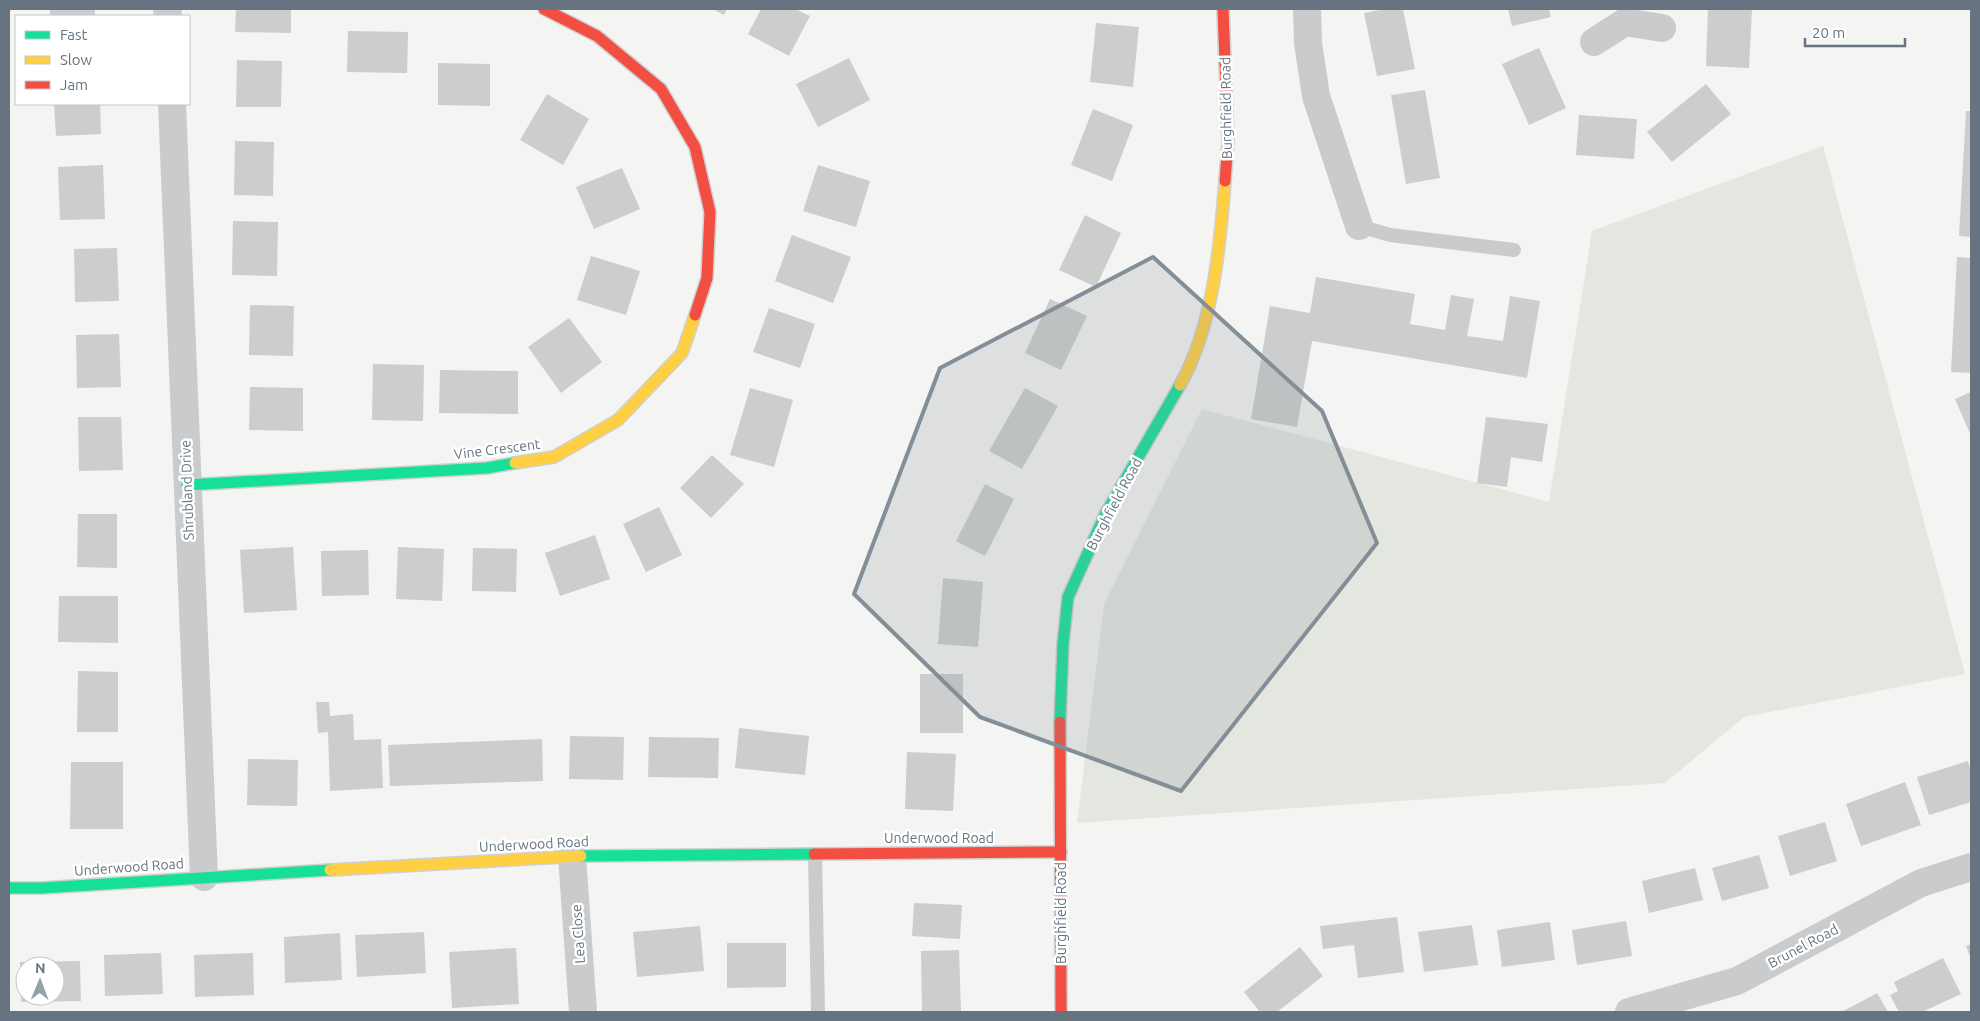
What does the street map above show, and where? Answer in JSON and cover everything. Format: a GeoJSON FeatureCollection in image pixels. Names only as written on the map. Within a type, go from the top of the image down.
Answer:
{"type":"FeatureCollection","features":[{"type":"Feature","properties":{"kind":"street","name":"Vine Crescent"},"geometry":{"type":"LineString","coordinates":[[187,485],[487,468],[554,457],[618,420],[682,353],[707,278],[710,212],[695,147],[661,89],[597,36],[544,9]]}},
{"type":"Feature","properties":{"kind":"street","name":"Burghfield Road"},"geometry":{"type":"LineString","coordinates":[[1061,1012],[1060,701],[1068,597],[1106,513],[1189,369],[1204,328],[1220,249],[1228,142],[1223,9]]}},
{"type":"Feature","properties":{"kind":"street"},"geometry":{"type":"LineString","coordinates":[[1307,9],[1308,43],[1316,96],[1359,226]]}},
{"type":"Feature","properties":{"kind":"street"},"geometry":{"type":"LineString","coordinates":[[1594,42],[1624,15],[1662,28]]}},
{"type":"Feature","properties":{"kind":"street","name":"Shrubland Drive"},"geometry":{"type":"LineString","coordinates":[[172,105],[204,877]]}},
{"type":"Feature","properties":{"kind":"street","name":"Underwood Road"},"geometry":{"type":"LineString","coordinates":[[9,888],[42,888],[572,856],[1060,852]]}},
{"type":"Feature","properties":{"kind":"street","name":"Lea Close"},"geometry":{"type":"LineString","coordinates":[[572,856],[583,1012]]}},
{"type":"Feature","properties":{"kind":"street","name":"Brunel Road"},"geometry":{"type":"LineString","coordinates":[[1629,1012],[1737,981],[1921,883],[1971,867]]}},
{"type":"Feature","properties":{"kind":"lane"},"geometry":{"type":"LineString","coordinates":[[1359,226],[1390,235],[1514,250]]}},
{"type":"Feature","properties":{"kind":"lane"},"geometry":{"type":"LineString","coordinates":[[815,854],[818,1012]]}},
{"type":"Feature","properties":{"kind":"highlighted area"},"geometry":{"type":"Polygon","coordinates":[[[1153,257],[1322,411],[1377,543],[1181,791],[980,717],[854,594],[940,368],[1153,257]]]}},
{"type":"Feature","properties":{"kind":"shaded area"},"geometry":{"type":"Polygon","coordinates":[[[1823,146],[1965,674],[1744,717],[1665,783],[1077,823],[1104,604],[1202,409],[1549,502],[1592,231],[1823,146]]]}},
{"type":"Feature","properties":{"kind":"building"},"geometry":{"type":"Polygon","coordinates":[[[50,9],[95,9],[95,15],[50,15],[50,9]]]}},
{"type":"Feature","properties":{"kind":"building"},"geometry":{"type":"Polygon","coordinates":[[[236,9],[291,9],[291,33],[235,32],[236,9]]]}},
{"type":"Feature","properties":{"kind":"building"},"geometry":{"type":"Polygon","coordinates":[[[712,9],[727,9],[724,15],[712,9]]]}},
{"type":"Feature","properties":{"kind":"building"},"geometry":{"type":"Polygon","coordinates":[[[761,9],[795,9],[810,16],[789,56],[748,34],[761,9]]]}},
{"type":"Feature","properties":{"kind":"building"},"geometry":{"type":"Polygon","coordinates":[[[1385,9],[1403,9],[1415,69],[1377,76],[1364,13],[1385,9]]]}},
{"type":"Feature","properties":{"kind":"building"},"geometry":{"type":"Polygon","coordinates":[[[1508,9],[1549,9],[1551,17],[1512,26],[1508,9]]]}},
{"type":"Feature","properties":{"kind":"building"},"geometry":{"type":"Polygon","coordinates":[[[1708,9],[1752,9],[1749,68],[1706,66],[1708,9]]]}},
{"type":"Feature","properties":{"kind":"building"},"geometry":{"type":"Polygon","coordinates":[[[1096,23],[1139,27],[1133,87],[1090,82],[1096,23]]]}},
{"type":"Feature","properties":{"kind":"building"},"geometry":{"type":"Polygon","coordinates":[[[348,31],[408,32],[407,73],[347,72],[348,31]]]}},
{"type":"Feature","properties":{"kind":"building"},"geometry":{"type":"Polygon","coordinates":[[[1539,48],[1566,108],[1529,125],[1502,64],[1539,48]]]}},
{"type":"Feature","properties":{"kind":"building"},"geometry":{"type":"Polygon","coordinates":[[[849,58],[870,100],[818,127],[796,84],[849,58]]]}},
{"type":"Feature","properties":{"kind":"building"},"geometry":{"type":"Polygon","coordinates":[[[237,60],[282,61],[281,107],[236,107],[237,60]]]}},
{"type":"Feature","properties":{"kind":"building"},"geometry":{"type":"Polygon","coordinates":[[[438,63],[490,64],[490,106],[438,105],[438,63]]]}},
{"type":"Feature","properties":{"kind":"building"},"geometry":{"type":"Polygon","coordinates":[[[1706,84],[1731,114],[1672,162],[1647,132],[1706,84]]]}},
{"type":"Feature","properties":{"kind":"building"},"geometry":{"type":"Polygon","coordinates":[[[1425,90],[1440,178],[1406,184],[1391,95],[1425,90]]]}},
{"type":"Feature","properties":{"kind":"building"},"geometry":{"type":"Polygon","coordinates":[[[547,94],[589,119],[563,165],[520,140],[547,94]]]}},
{"type":"Feature","properties":{"kind":"building"},"geometry":{"type":"Polygon","coordinates":[[[54,105],[100,105],[101,134],[56,136],[54,105]]]}},
{"type":"Feature","properties":{"kind":"building"},"geometry":{"type":"Polygon","coordinates":[[[1093,109],[1133,125],[1112,181],[1071,165],[1093,109]]]}},
{"type":"Feature","properties":{"kind":"building"},"geometry":{"type":"Polygon","coordinates":[[[1966,111],[1971,111],[1971,237],[1959,236],[1966,111]]]}},
{"type":"Feature","properties":{"kind":"building"},"geometry":{"type":"Polygon","coordinates":[[[1579,115],[1637,119],[1634,159],[1576,155],[1579,115]]]}},
{"type":"Feature","properties":{"kind":"building"},"geometry":{"type":"Polygon","coordinates":[[[235,141],[274,142],[273,196],[234,195],[235,141]]]}},
{"type":"Feature","properties":{"kind":"building"},"geometry":{"type":"Polygon","coordinates":[[[103,165],[105,219],[60,220],[58,167],[103,165]]]}},
{"type":"Feature","properties":{"kind":"building"},"geometry":{"type":"Polygon","coordinates":[[[818,165],[870,181],[856,227],[803,211],[818,165]]]}},
{"type":"Feature","properties":{"kind":"building"},"geometry":{"type":"Polygon","coordinates":[[[622,168],[640,209],[594,229],[576,187],[622,168]]]}},
{"type":"Feature","properties":{"kind":"building"},"geometry":{"type":"Polygon","coordinates":[[[1085,215],[1121,233],[1096,287],[1059,270],[1085,215]]]}},
{"type":"Feature","properties":{"kind":"building"},"geometry":{"type":"Polygon","coordinates":[[[233,221],[278,222],[277,276],[232,275],[233,221]]]}},
{"type":"Feature","properties":{"kind":"building"},"geometry":{"type":"Polygon","coordinates":[[[792,235],[851,257],[833,303],[775,281],[792,235]]]}},
{"type":"Feature","properties":{"kind":"building"},"geometry":{"type":"Polygon","coordinates":[[[117,248],[119,301],[75,302],[74,249],[117,248]]]}},
{"type":"Feature","properties":{"kind":"building"},"geometry":{"type":"Polygon","coordinates":[[[591,256],[640,271],[626,315],[577,300],[591,256]]]}},
{"type":"Feature","properties":{"kind":"building"},"geometry":{"type":"Polygon","coordinates":[[[1957,257],[1971,258],[1971,373],[1951,372],[1957,257]]]}},
{"type":"Feature","properties":{"kind":"building"},"geometry":{"type":"Polygon","coordinates":[[[1316,277],[1415,294],[1410,324],[1445,330],[1451,295],[1474,299],[1467,336],[1503,341],[1510,296],[1540,301],[1527,378],[1312,341],[1297,427],[1251,419],[1270,306],[1310,313],[1316,277]]]}},
{"type":"Feature","properties":{"kind":"building"},"geometry":{"type":"Polygon","coordinates":[[[1050,299],[1087,316],[1061,370],[1025,353],[1050,299]]]}},
{"type":"Feature","properties":{"kind":"building"},"geometry":{"type":"Polygon","coordinates":[[[250,305],[294,306],[293,356],[249,355],[250,305]]]}},
{"type":"Feature","properties":{"kind":"building"},"geometry":{"type":"Polygon","coordinates":[[[769,308],[815,324],[800,368],[753,352],[769,308]]]}},
{"type":"Feature","properties":{"kind":"building"},"geometry":{"type":"Polygon","coordinates":[[[569,318],[602,362],[561,393],[528,347],[569,318]]]}},
{"type":"Feature","properties":{"kind":"building"},"geometry":{"type":"Polygon","coordinates":[[[119,334],[121,387],[77,388],[76,335],[119,334]]]}},
{"type":"Feature","properties":{"kind":"building"},"geometry":{"type":"Polygon","coordinates":[[[373,364],[424,365],[423,421],[372,420],[373,364]]]}},
{"type":"Feature","properties":{"kind":"building"},"geometry":{"type":"Polygon","coordinates":[[[440,370],[518,371],[518,414],[439,413],[440,370]]]}},
{"type":"Feature","properties":{"kind":"building"},"geometry":{"type":"Polygon","coordinates":[[[250,387],[303,388],[303,431],[249,430],[250,387]]]}},
{"type":"Feature","properties":{"kind":"building"},"geometry":{"type":"Polygon","coordinates":[[[750,388],[793,400],[774,467],[730,455],[750,388]]]}},
{"type":"Feature","properties":{"kind":"building"},"geometry":{"type":"Polygon","coordinates":[[[1025,388],[1058,406],[1022,469],[989,451],[1025,388]]]}},
{"type":"Feature","properties":{"kind":"building"},"geometry":{"type":"Polygon","coordinates":[[[1971,392],[1971,436],[1955,399],[1971,392]]]}},
{"type":"Feature","properties":{"kind":"building"},"geometry":{"type":"Polygon","coordinates":[[[78,417],[121,417],[123,470],[79,471],[78,417]]]}},
{"type":"Feature","properties":{"kind":"building"},"geometry":{"type":"Polygon","coordinates":[[[1486,417],[1548,424],[1542,462],[1511,457],[1507,487],[1477,483],[1486,417]]]}},
{"type":"Feature","properties":{"kind":"building"},"geometry":{"type":"Polygon","coordinates":[[[712,455],[744,484],[711,518],[680,488],[712,455]]]}},
{"type":"Feature","properties":{"kind":"building"},"geometry":{"type":"Polygon","coordinates":[[[985,484],[1014,499],[985,556],[956,541],[985,484]]]}},
{"type":"Feature","properties":{"kind":"building"},"geometry":{"type":"Polygon","coordinates":[[[659,507],[682,555],[646,572],[623,524],[659,507]]]}},
{"type":"Feature","properties":{"kind":"building"},"geometry":{"type":"Polygon","coordinates":[[[78,514],[117,514],[117,568],[77,567],[78,514]]]}},
{"type":"Feature","properties":{"kind":"building"},"geometry":{"type":"Polygon","coordinates":[[[595,535],[610,579],[560,596],[545,553],[595,535]]]}},
{"type":"Feature","properties":{"kind":"building"},"geometry":{"type":"Polygon","coordinates":[[[293,547],[297,610],[244,613],[240,550],[293,547]]]}},
{"type":"Feature","properties":{"kind":"building"},"geometry":{"type":"Polygon","coordinates":[[[398,547],[444,549],[442,601],[396,599],[398,547]]]}},
{"type":"Feature","properties":{"kind":"building"},"geometry":{"type":"Polygon","coordinates":[[[473,548],[517,549],[516,592],[472,591],[473,548]]]}},
{"type":"Feature","properties":{"kind":"building"},"geometry":{"type":"Polygon","coordinates":[[[368,550],[369,595],[322,596],[321,551],[368,550]]]}},
{"type":"Feature","properties":{"kind":"building"},"geometry":{"type":"Polygon","coordinates":[[[943,578],[983,582],[978,647],[938,644],[943,578]]]}},
{"type":"Feature","properties":{"kind":"building"},"geometry":{"type":"Polygon","coordinates":[[[59,596],[118,596],[118,643],[58,642],[59,596]]]}},
{"type":"Feature","properties":{"kind":"building"},"geometry":{"type":"Polygon","coordinates":[[[78,671],[118,672],[118,732],[77,732],[78,671]]]}},
{"type":"Feature","properties":{"kind":"building"},"geometry":{"type":"Polygon","coordinates":[[[920,674],[963,674],[963,733],[920,733],[920,674]]]}},
{"type":"Feature","properties":{"kind":"building"},"geometry":{"type":"Polygon","coordinates":[[[316,702],[329,702],[330,716],[353,714],[354,740],[381,739],[383,788],[330,791],[328,732],[318,733],[316,702]]]}},
{"type":"Feature","properties":{"kind":"building"},"geometry":{"type":"Polygon","coordinates":[[[739,728],[809,736],[805,775],[735,768],[739,728]]]}},
{"type":"Feature","properties":{"kind":"building"},"geometry":{"type":"Polygon","coordinates":[[[570,736],[624,737],[623,780],[569,779],[570,736]]]}},
{"type":"Feature","properties":{"kind":"building"},"geometry":{"type":"Polygon","coordinates":[[[649,737],[719,738],[718,778],[648,777],[649,737]]]}},
{"type":"Feature","properties":{"kind":"building"},"geometry":{"type":"Polygon","coordinates":[[[542,739],[543,781],[390,786],[388,745],[542,739]]]}},
{"type":"Feature","properties":{"kind":"building"},"geometry":{"type":"Polygon","coordinates":[[[907,752],[956,754],[953,811],[905,809],[907,752]]]}},
{"type":"Feature","properties":{"kind":"building"},"geometry":{"type":"Polygon","coordinates":[[[248,759],[298,760],[297,806],[247,805],[248,759]]]}},
{"type":"Feature","properties":{"kind":"building"},"geometry":{"type":"Polygon","coordinates":[[[1968,761],[1971,772],[1971,802],[1929,815],[1917,777],[1968,761]]]}},
{"type":"Feature","properties":{"kind":"building"},"geometry":{"type":"Polygon","coordinates":[[[71,762],[123,762],[123,829],[70,829],[71,762]]]}},
{"type":"Feature","properties":{"kind":"building"},"geometry":{"type":"Polygon","coordinates":[[[1905,782],[1921,825],[1861,846],[1846,804],[1905,782]]]}},
{"type":"Feature","properties":{"kind":"building"},"geometry":{"type":"Polygon","coordinates":[[[1825,822],[1837,861],[1790,876],[1778,836],[1825,822]]]}},
{"type":"Feature","properties":{"kind":"building"},"geometry":{"type":"Polygon","coordinates":[[[1759,855],[1769,888],[1722,901],[1712,868],[1759,855]]]}},
{"type":"Feature","properties":{"kind":"building"},"geometry":{"type":"Polygon","coordinates":[[[1695,868],[1703,900],[1649,913],[1642,881],[1695,868]]]}},
{"type":"Feature","properties":{"kind":"building"},"geometry":{"type":"Polygon","coordinates":[[[914,903],[962,905],[960,939],[912,936],[914,903]]]}},
{"type":"Feature","properties":{"kind":"building"},"geometry":{"type":"Polygon","coordinates":[[[1397,917],[1404,972],[1358,978],[1354,945],[1323,949],[1320,926],[1397,917]]]}},
{"type":"Feature","properties":{"kind":"building"},"geometry":{"type":"Polygon","coordinates":[[[1626,921],[1632,956],[1577,965],[1572,930],[1626,921]]]}},
{"type":"Feature","properties":{"kind":"building"},"geometry":{"type":"Polygon","coordinates":[[[1550,922],[1555,960],[1502,967],[1497,930],[1550,922]]]}},
{"type":"Feature","properties":{"kind":"building"},"geometry":{"type":"Polygon","coordinates":[[[1472,925],[1478,965],[1424,972],[1418,932],[1472,925]]]}},
{"type":"Feature","properties":{"kind":"building"},"geometry":{"type":"Polygon","coordinates":[[[700,926],[704,971],[637,977],[633,932],[700,926]]]}},
{"type":"Feature","properties":{"kind":"building"},"geometry":{"type":"Polygon","coordinates":[[[424,932],[426,973],[357,977],[355,935],[424,932]]]}},
{"type":"Feature","properties":{"kind":"building"},"geometry":{"type":"Polygon","coordinates":[[[340,933],[342,980],[285,983],[284,937],[340,933]]]}},
{"type":"Feature","properties":{"kind":"building"},"geometry":{"type":"Polygon","coordinates":[[[727,943],[786,943],[786,987],[727,988],[727,943]]]}},
{"type":"Feature","properties":{"kind":"building"},"geometry":{"type":"Polygon","coordinates":[[[1971,944],[1971,959],[1966,946],[1971,944]]]}},
{"type":"Feature","properties":{"kind":"building"},"geometry":{"type":"Polygon","coordinates":[[[1300,947],[1323,976],[1277,1012],[1260,1012],[1244,992],[1300,947]]]}},
{"type":"Feature","properties":{"kind":"building"},"geometry":{"type":"Polygon","coordinates":[[[516,948],[519,1004],[452,1008],[449,952],[516,948]]]}},
{"type":"Feature","properties":{"kind":"building"},"geometry":{"type":"Polygon","coordinates":[[[959,950],[961,1012],[922,1012],[921,951],[959,950]]]}},
{"type":"Feature","properties":{"kind":"building"},"geometry":{"type":"Polygon","coordinates":[[[161,953],[163,994],[105,996],[104,955],[161,953]]]}},
{"type":"Feature","properties":{"kind":"building"},"geometry":{"type":"Polygon","coordinates":[[[253,953],[254,995],[195,997],[194,955],[253,953]]]}},
{"type":"Feature","properties":{"kind":"building"},"geometry":{"type":"Polygon","coordinates":[[[1943,958],[1961,994],[1922,1012],[1899,1012],[1890,995],[1898,991],[1894,982],[1943,958]]]}},
{"type":"Feature","properties":{"kind":"building"},"geometry":{"type":"Polygon","coordinates":[[[65,961],[80,961],[81,1001],[65,1001],[65,961]]]}},
{"type":"Feature","properties":{"kind":"building"},"geometry":{"type":"Polygon","coordinates":[[[1877,993],[1888,1012],[1841,1012],[1853,1006],[1877,993]]]}},
{"type":"Feature","properties":{"kind":"traffic: fast"},"geometry":{"type":"LineString","coordinates":[[1060,722],[1063,644],[1068,597],[1106,513],[1180,385]]}},
{"type":"Feature","properties":{"kind":"traffic: fast"},"geometry":{"type":"LineString","coordinates":[[187,485],[487,468],[515,463]]}},
{"type":"Feature","properties":{"kind":"traffic: fast"},"geometry":{"type":"LineString","coordinates":[[581,856],[814,854]]}},
{"type":"Feature","properties":{"kind":"traffic: fast"},"geometry":{"type":"LineString","coordinates":[[9,888],[42,888],[330,870]]}},
{"type":"Feature","properties":{"kind":"traffic: slow"},"geometry":{"type":"LineString","coordinates":[[1180,385],[1200,338],[1213,286],[1225,181]]}},
{"type":"Feature","properties":{"kind":"traffic: slow"},"geometry":{"type":"LineString","coordinates":[[515,463],[554,457],[618,420],[682,353],[695,315]]}},
{"type":"Feature","properties":{"kind":"traffic: slow"},"geometry":{"type":"LineString","coordinates":[[330,870],[581,856]]}},
{"type":"Feature","properties":{"kind":"traffic: jam"},"geometry":{"type":"LineString","coordinates":[[544,9],[597,36],[661,89],[695,147],[710,212],[707,278],[695,315]]}},
{"type":"Feature","properties":{"kind":"traffic: jam"},"geometry":{"type":"LineString","coordinates":[[1223,9],[1228,142],[1225,181]]}},
{"type":"Feature","properties":{"kind":"traffic: jam"},"geometry":{"type":"LineString","coordinates":[[1060,722],[1061,1012]]}},
{"type":"Feature","properties":{"kind":"traffic: jam"},"geometry":{"type":"LineString","coordinates":[[814,854],[1061,852]]}}]}
